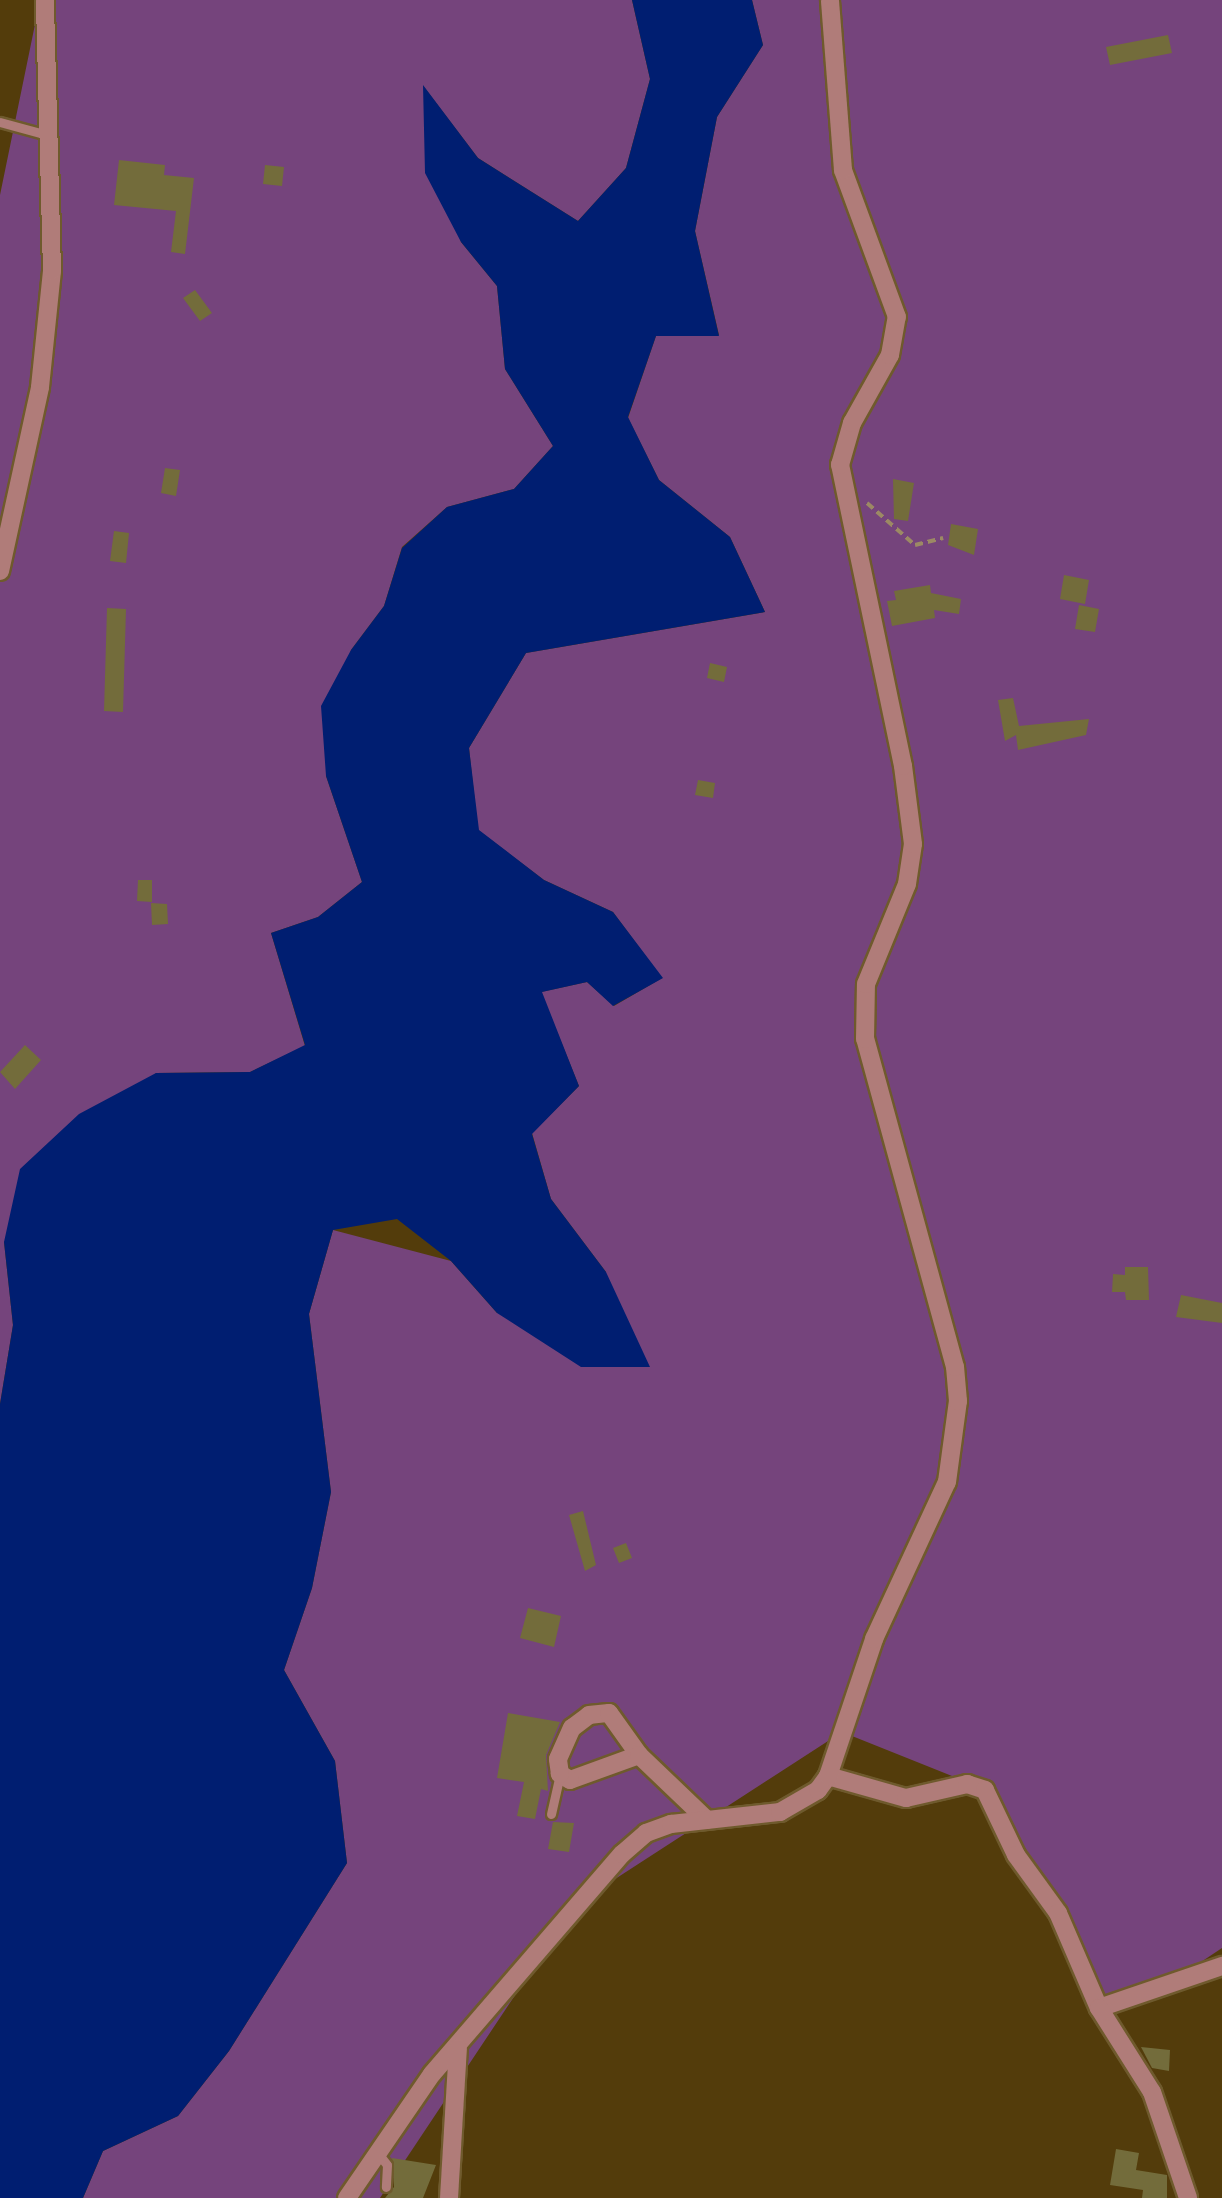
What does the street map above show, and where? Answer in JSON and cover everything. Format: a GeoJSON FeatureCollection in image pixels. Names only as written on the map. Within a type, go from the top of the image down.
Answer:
{"type":"FeatureCollection","features":[{"type":"Feature","properties":{"kind":"street"},"geometry":{"type":"LineString","coordinates":[[0,571],[46,342],[54,219],[45,0]]}},
{"type":"Feature","properties":{"kind":"street"},"geometry":{"type":"LineString","coordinates":[[347,2198],[375,2150],[622,1854],[646,1833],[707,1820],[780,1812],[802,1803],[828,1776],[874,1638],[946,1482],[958,1400],[955,1367],[866,1039],[866,984],[907,884],[913,844],[896,732],[841,490],[845,443],[890,356],[897,317],[843,170],[830,0]]}},
{"type":"Feature","properties":{"kind":"street"},"geometry":{"type":"LineString","coordinates":[[639,1756],[585,1779],[560,1774],[562,1742],[598,1711],[609,1713],[639,1756],[707,1820]]}},
{"type":"Feature","properties":{"kind":"street"},"geometry":{"type":"LineString","coordinates":[[828,1776],[906,1798],[967,1784],[985,1790],[1016,1854],[1058,1913],[1099,2008],[1152,2092],[1188,2198]]}},
{"type":"Feature","properties":{"kind":"street"},"geometry":{"type":"LineString","coordinates":[[1099,2008],[1222,1966]]}},
{"type":"Feature","properties":{"kind":"street"},"geometry":{"type":"LineString","coordinates":[[449,2198],[458,2048]]}},
{"type":"Feature","properties":{"kind":"lane"},"geometry":{"type":"LineString","coordinates":[[0,122],[48,135]]}},
{"type":"Feature","properties":{"kind":"lane"},"geometry":{"type":"LineString","coordinates":[[551,1814],[560,1774]]}},
{"type":"Feature","properties":{"kind":"lane"},"geometry":{"type":"LineString","coordinates":[[375,2150],[387,2165],[386,2188]]}},
{"type":"Feature","properties":{"kind":"path"},"geometry":{"type":"LineString","coordinates":[[841,490],[873,506],[915,546],[943,538]]}},
{"type":"Feature","properties":{"kind":"shaded area"},"geometry":{"type":"Polygon","coordinates":[[[40,0],[632,0],[650,79],[626,168],[578,221],[478,158],[424,87],[461,242],[497,286],[505,369],[553,446],[514,489],[447,507],[402,547],[384,606],[351,650],[326,776],[362,882],[318,917],[271,933],[305,1046],[250,1072],[156,1073],[4,1242],[13,1325],[0,1404],[0,195],[40,0]]]}},
{"type":"Feature","properties":{"kind":"shaded area"},"geometry":{"type":"Polygon","coordinates":[[[632,0],[752,0],[763,45],[717,117],[695,231],[719,336],[656,336],[628,417],[659,480],[730,537],[765,612],[526,653],[469,748],[479,830],[544,880],[613,912],[663,978],[613,1006],[587,982],[542,992],[579,1086],[532,1134],[551,1199],[606,1272],[650,1367],[581,1367],[497,1313],[451,1261],[397,1219],[333,1230],[309,1314],[331,1492],[312,1588],[284,1670],[335,1761],[347,1863],[229,2051],[178,2116],[103,2151],[83,2198],[0,2198],[0,1404],[13,1325],[4,1242],[20,1169],[79,1114],[156,1073],[250,1072],[305,1045],[271,933],[318,917],[362,882],[326,776],[321,706],[351,650],[384,606],[402,548],[447,507],[514,489],[553,446],[505,369],[497,286],[461,242],[425,173],[423,85],[478,158],[578,221],[626,168],[650,79],[632,0]]]}},
{"type":"Feature","properties":{"kind":"shaded area"},"geometry":{"type":"Polygon","coordinates":[[[752,0],[1222,0],[1222,1948],[1156,1992],[1099,2008],[1040,1884],[977,1786],[842,1732],[575,1905],[380,2198],[83,2198],[103,2151],[178,2116],[229,2051],[347,1863],[335,1761],[284,1670],[312,1588],[331,1492],[309,1314],[333,1230],[451,1261],[497,1313],[606,1272],[551,1199],[532,1133],[579,1086],[541,992],[587,982],[614,1006],[662,978],[613,912],[544,880],[478,830],[469,748],[526,653],[765,612],[730,537],[659,480],[628,418],[656,336],[719,335],[695,231],[717,117],[763,45],[752,0]]]}},
{"type":"Feature","properties":{"kind":"building"},"geometry":{"type":"Polygon","coordinates":[[[1168,35],[1172,53],[1110,65],[1106,47],[1168,35]]]}},
{"type":"Feature","properties":{"kind":"building"},"geometry":{"type":"Polygon","coordinates":[[[119,160],[165,165],[164,175],[194,178],[185,254],[171,252],[176,211],[114,205],[119,160]]]}},
{"type":"Feature","properties":{"kind":"building"},"geometry":{"type":"Polygon","coordinates":[[[265,165],[284,167],[282,186],[263,184],[265,165]]]}},
{"type":"Feature","properties":{"kind":"building"},"geometry":{"type":"Polygon","coordinates":[[[195,290],[212,313],[200,321],[183,298],[195,290]]]}},
{"type":"Feature","properties":{"kind":"building"},"geometry":{"type":"Polygon","coordinates":[[[165,468],[180,470],[176,496],[161,493],[165,468]]]}},
{"type":"Feature","properties":{"kind":"building"},"geometry":{"type":"Polygon","coordinates":[[[893,479],[914,483],[908,521],[894,519],[893,479]]]}},
{"type":"Feature","properties":{"kind":"building"},"geometry":{"type":"Polygon","coordinates":[[[951,524],[978,529],[974,555],[948,545],[951,524]]]}},
{"type":"Feature","properties":{"kind":"building"},"geometry":{"type":"Polygon","coordinates":[[[114,531],[129,533],[126,563],[110,561],[114,531]]]}},
{"type":"Feature","properties":{"kind":"building"},"geometry":{"type":"Polygon","coordinates":[[[1064,575],[1089,580],[1085,604],[1060,599],[1064,575]]]}},
{"type":"Feature","properties":{"kind":"building"},"geometry":{"type":"Polygon","coordinates":[[[930,585],[931,593],[961,599],[959,614],[934,610],[935,618],[892,626],[887,601],[896,600],[894,591],[930,585]]]}},
{"type":"Feature","properties":{"kind":"building"},"geometry":{"type":"Polygon","coordinates":[[[1079,605],[1099,609],[1095,632],[1075,629],[1079,605]]]}},
{"type":"Feature","properties":{"kind":"building"},"geometry":{"type":"Polygon","coordinates":[[[107,608],[126,609],[123,712],[104,711],[107,608]]]}},
{"type":"Feature","properties":{"kind":"building"},"geometry":{"type":"Polygon","coordinates":[[[710,663],[727,667],[724,682],[707,678],[710,663]]]}},
{"type":"Feature","properties":{"kind":"building"},"geometry":{"type":"Polygon","coordinates":[[[1013,698],[1019,726],[1089,719],[1086,735],[1018,750],[1016,735],[1005,741],[998,700],[1013,698]]]}},
{"type":"Feature","properties":{"kind":"building"},"geometry":{"type":"Polygon","coordinates":[[[698,780],[715,783],[713,798],[695,795],[698,780]]]}},
{"type":"Feature","properties":{"kind":"building"},"geometry":{"type":"Polygon","coordinates":[[[138,880],[152,880],[152,902],[137,901],[138,880]]]}},
{"type":"Feature","properties":{"kind":"building"},"geometry":{"type":"Polygon","coordinates":[[[151,903],[167,904],[168,924],[152,925],[151,903]]]}},
{"type":"Feature","properties":{"kind":"building"},"geometry":{"type":"Polygon","coordinates":[[[25,1045],[41,1060],[15,1089],[0,1072],[25,1045]]]}},
{"type":"Feature","properties":{"kind":"building"},"geometry":{"type":"Polygon","coordinates":[[[1125,1267],[1148,1267],[1149,1300],[1126,1300],[1125,1292],[1112,1292],[1113,1274],[1125,1275],[1125,1267]]]}},
{"type":"Feature","properties":{"kind":"building"},"geometry":{"type":"Polygon","coordinates":[[[1181,1295],[1222,1303],[1222,1323],[1176,1317],[1181,1295]]]}},
{"type":"Feature","properties":{"kind":"building"},"geometry":{"type":"Polygon","coordinates":[[[583,1511],[596,1565],[585,1571],[569,1515],[583,1511]]]}},
{"type":"Feature","properties":{"kind":"building"},"geometry":{"type":"Polygon","coordinates":[[[626,1543],[632,1558],[619,1563],[613,1548],[626,1543]]]}},
{"type":"Feature","properties":{"kind":"building"},"geometry":{"type":"Polygon","coordinates":[[[528,1608],[561,1616],[554,1647],[520,1638],[528,1608]]]}},
{"type":"Feature","properties":{"kind":"building"},"geometry":{"type":"Polygon","coordinates":[[[508,1713],[560,1722],[546,1755],[548,1791],[541,1789],[535,1819],[517,1816],[524,1782],[497,1778],[508,1713]]]}},
{"type":"Feature","properties":{"kind":"building"},"geometry":{"type":"Polygon","coordinates":[[[553,1822],[574,1823],[569,1852],[548,1849],[553,1822]]]}},
{"type":"Feature","properties":{"kind":"building"},"geometry":{"type":"Polygon","coordinates":[[[1141,2047],[1170,2050],[1169,2071],[1152,2068],[1141,2047]]]}},
{"type":"Feature","properties":{"kind":"building"},"geometry":{"type":"Polygon","coordinates":[[[1116,2149],[1139,2153],[1136,2170],[1167,2175],[1167,2198],[1142,2198],[1143,2190],[1110,2185],[1116,2149]]]}},
{"type":"Feature","properties":{"kind":"building"},"geometry":{"type":"Polygon","coordinates":[[[392,2158],[436,2165],[423,2198],[385,2198],[394,2187],[392,2158]]]}}]}
